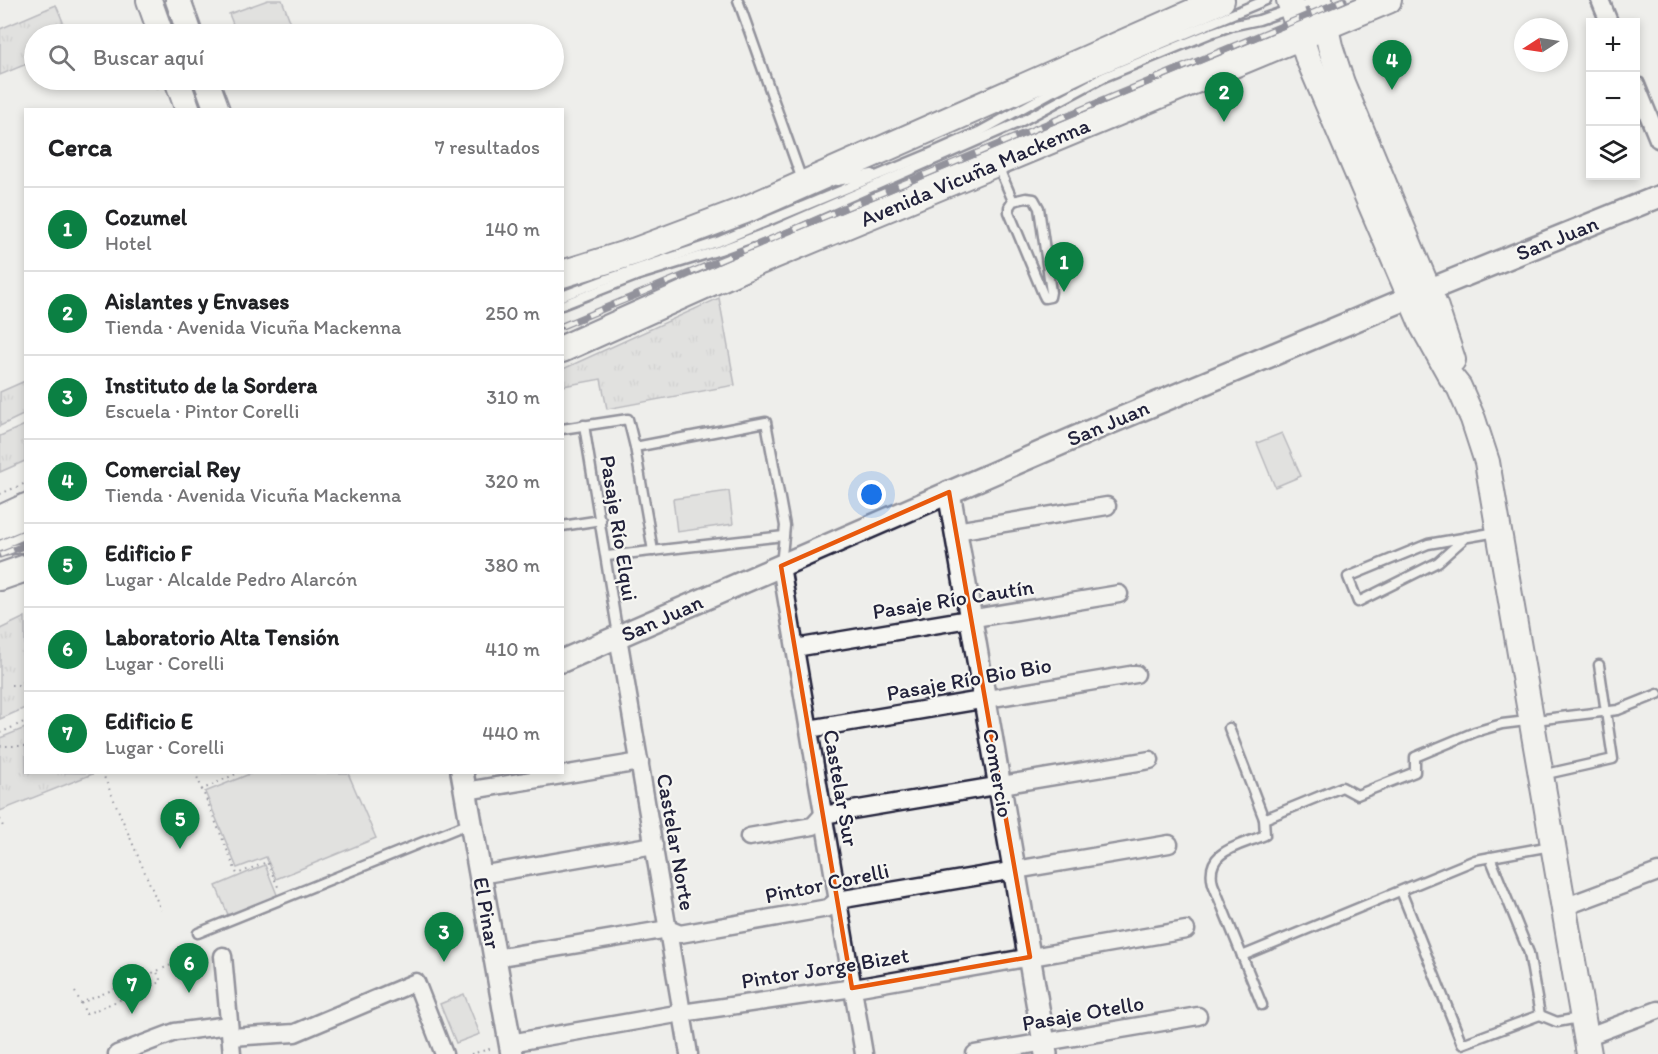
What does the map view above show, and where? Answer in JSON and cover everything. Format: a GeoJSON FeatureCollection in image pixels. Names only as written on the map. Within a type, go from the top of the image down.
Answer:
{"type":"FeatureCollection","features":[{"type":"Feature","properties":{"kind":"main road"},"geometry":{"type":"LineString","coordinates":[[149,0],[157,24]]}},
{"type":"Feature","properties":{"kind":"main road"},"geometry":{"type":"LineString","coordinates":[[564,273],[667,240],[796,188],[1221,0]]}},
{"type":"Feature","properties":{"kind":"main road"},"geometry":{"type":"LineString","coordinates":[[1318,0],[1342,83],[1420,293],[1423,327],[1459,387],[1473,419],[1487,462],[1501,531],[1586,1036]]}},
{"type":"Feature","properties":{"kind":"main road","name":"Avenida Vicuña Mackenna"},"geometry":{"type":"LineString","coordinates":[[564,348],[743,268],[1388,0]]}},
{"type":"Feature","properties":{"kind":"main road"},"geometry":{"type":"LineString","coordinates":[[177,2],[186,24]]}},
{"type":"Feature","properties":{"kind":"main road"},"geometry":{"type":"LineString","coordinates":[[1290,4],[1307,56],[1420,293]]}},
{"type":"Feature","properties":{"kind":"main road"},"geometry":{"type":"LineString","coordinates":[[173,90],[187,108]]}},
{"type":"Feature","properties":{"kind":"main road"},"geometry":{"type":"LineString","coordinates":[[210,90],[216,108]]}},
{"type":"Feature","properties":{"kind":"main road"},"geometry":{"type":"LineString","coordinates":[[0,519],[24,508]]}},
{"type":"Feature","properties":{"kind":"main road"},"geometry":{"type":"LineString","coordinates":[[0,577],[24,569]]}},
{"type":"Feature","properties":{"kind":"street"},"geometry":{"type":"LineString","coordinates":[[1600,0],[1607,18]]}},
{"type":"Feature","properties":{"kind":"street"},"geometry":{"type":"LineString","coordinates":[[1640,97],[1658,139]]}},
{"type":"Feature","properties":{"kind":"street","name":"San Juan"},"geometry":{"type":"LineString","coordinates":[[564,660],[1227,373],[1658,197]]}},
{"type":"Feature","properties":{"kind":"street","name":"Comercio"},"geometry":{"type":"LineString","coordinates":[[949,492],[1045,1049]]}},
{"type":"Feature","properties":{"kind":"street"},"geometry":{"type":"LineString","coordinates":[[956,531],[1107,506]]}},
{"type":"Feature","properties":{"kind":"street","name":"Castelar Sur"},"geometry":{"type":"LineString","coordinates":[[781,566],[864,1054]]}},
{"type":"Feature","properties":{"kind":"street","name":"Pasaje Río Cautín"},"geometry":{"type":"LineString","coordinates":[[795,648],[1119,594]]}},
{"type":"Feature","properties":{"kind":"street","name":"Castelar Norte"},"geometry":{"type":"LineString","coordinates":[[618,637],[689,1054]]}},
{"type":"Feature","properties":{"kind":"street","name":"Pasaje Río Bio Bio"},"geometry":{"type":"LineString","coordinates":[[808,729],[1136,674]]}},
{"type":"Feature","properties":{"kind":"street"},"geometry":{"type":"LineString","coordinates":[[749,837],[813,826],[823,814],[1150,760]]}},
{"type":"Feature","properties":{"kind":"street"},"geometry":{"type":"LineString","coordinates":[[564,771],[640,762]]}},
{"type":"Feature","properties":{"kind":"street"},"geometry":{"type":"LineString","coordinates":[[464,782],[534,774]]}},
{"type":"Feature","properties":{"kind":"street","name":"El Pinar"},"geometry":{"type":"LineString","coordinates":[[464,782],[511,1049]]}},
{"type":"Feature","properties":{"kind":"street"},"geometry":{"type":"LineString","coordinates":[[480,875],[654,844]]}},
{"type":"Feature","properties":{"kind":"street","name":"Pintor Corelli"},"geometry":{"type":"LineString","coordinates":[[495,958],[668,929],[680,934],[828,908],[838,900],[1169,844]]}},
{"type":"Feature","properties":{"kind":"street"},"geometry":{"type":"LineString","coordinates":[[1564,907],[1658,872]]}},
{"type":"Feature","properties":{"kind":"street","name":"Pintor Jorge Bizet"},"geometry":{"type":"LineString","coordinates":[[511,1049],[682,1013],[852,988],[1186,930]]}},
{"type":"Feature","properties":{"kind":"street"},"geometry":{"type":"LineString","coordinates":[[223,956],[232,1054]]}},
{"type":"Feature","properties":{"kind":"street"},"geometry":{"type":"LineString","coordinates":[[117,1054],[175,1032],[295,1033],[416,982],[444,1054]]}},
{"type":"Feature","properties":{"kind":"street"},"geometry":{"type":"LineString","coordinates":[[1586,1036],[1658,1010]]}},
{"type":"Feature","properties":{"kind":"street","name":"Pasaje Otello"},"geometry":{"type":"LineString","coordinates":[[975,1054],[1045,1049],[1198,1016]]}},
{"type":"Feature","properties":{"kind":"lane"},"geometry":{"type":"LineString","coordinates":[[738,0],[796,188],[893,170]]}},
{"type":"Feature","properties":{"kind":"lane"},"geometry":{"type":"LineString","coordinates":[[564,295],[720,241],[893,170],[980,132],[1082,78],[1266,0]]}},
{"type":"Feature","properties":{"kind":"lane"},"geometry":{"type":"LineString","coordinates":[[564,304],[636,276],[748,239],[1020,122],[1104,77],[1211,33],[1290,4],[1318,0]]}},
{"type":"Feature","properties":{"kind":"lane"},"geometry":{"type":"LineString","coordinates":[[996,163],[1013,201]]}},
{"type":"Feature","properties":{"kind":"lane"},"geometry":{"type":"LineString","coordinates":[[1034,199],[1039,208],[1050,297],[1046,298],[1043,294],[1009,212],[1013,201],[1034,199]]}},
{"type":"Feature","properties":{"kind":"lane"},"geometry":{"type":"LineString","coordinates":[[748,239],[823,235]]}},
{"type":"Feature","properties":{"kind":"lane"},"geometry":{"type":"LineString","coordinates":[[564,429],[628,419],[653,551]]}},
{"type":"Feature","properties":{"kind":"lane"},"geometry":{"type":"LineString","coordinates":[[635,447],[766,422],[785,526],[781,566]]}},
{"type":"Feature","properties":{"kind":"lane","name":"Pasaje Río Elqui"},"geometry":{"type":"LineString","coordinates":[[584,425],[607,556],[618,637]]}},
{"type":"Feature","properties":{"kind":"lane"},"geometry":{"type":"LineString","coordinates":[[564,526],[601,520]]}},
{"type":"Feature","properties":{"kind":"lane"},"geometry":{"type":"LineString","coordinates":[[0,535],[24,525]]}},
{"type":"Feature","properties":{"kind":"lane"},"geometry":{"type":"LineString","coordinates":[[1466,537],[1438,562],[1358,602],[1348,578],[1428,544],[1466,537],[1501,531]]}},
{"type":"Feature","properties":{"kind":"lane"},"geometry":{"type":"LineString","coordinates":[[0,545],[24,535]]}},
{"type":"Feature","properties":{"kind":"lane"},"geometry":{"type":"LineString","coordinates":[[607,556],[784,536]]}},
{"type":"Feature","properties":{"kind":"lane"},"geometry":{"type":"LineString","coordinates":[[0,551],[24,547]]}},
{"type":"Feature","properties":{"kind":"lane"},"geometry":{"type":"LineString","coordinates":[[1542,775],[1613,759],[1599,665]]}},
{"type":"Feature","properties":{"kind":"lane"},"geometry":{"type":"LineString","coordinates":[[1264,819],[1342,787],[1357,795],[1415,772],[1415,757],[1502,724],[1618,710],[1658,694]]}},
{"type":"Feature","properties":{"kind":"lane"},"geometry":{"type":"LineString","coordinates":[[1229,728],[1264,819],[1265,835],[1220,854],[1212,863],[1210,873],[1262,1005]]}},
{"type":"Feature","properties":{"kind":"lane"},"geometry":{"type":"LineString","coordinates":[[198,933],[471,822]]}},
{"type":"Feature","properties":{"kind":"lane"},"geometry":{"type":"LineString","coordinates":[[1242,956],[1475,860],[1554,846]]}},
{"type":"Feature","properties":{"kind":"lane"},"geometry":{"type":"LineString","coordinates":[[1490,857],[1529,953],[1540,1015]]}},
{"type":"Feature","properties":{"kind":"lane"},"geometry":{"type":"LineString","coordinates":[[1401,891],[1462,1044],[1540,1015],[1586,1036]]}},
{"type":"Feature","properties":{"kind":"path"},"geometry":{"type":"LineString","coordinates":[[0,494],[24,484]]}},
{"type":"Feature","properties":{"kind":"path"},"geometry":{"type":"LineString","coordinates":[[11,685],[24,685]]}},
{"type":"Feature","properties":{"kind":"path"},"geometry":{"type":"LineString","coordinates":[[0,733],[24,722]]}},
{"type":"Feature","properties":{"kind":"path"},"geometry":{"type":"LineString","coordinates":[[0,746],[24,746]]}},
{"type":"Feature","properties":{"kind":"path"},"geometry":{"type":"LineString","coordinates":[[103,774],[161,910]]}},
{"type":"Feature","properties":{"kind":"path"},"geometry":{"type":"LineString","coordinates":[[196,774],[237,874],[267,862],[283,898]]}},
{"type":"Feature","properties":{"kind":"path"},"geometry":{"type":"LineString","coordinates":[[201,789],[235,774]]}},
{"type":"Feature","properties":{"kind":"path"},"geometry":{"type":"LineString","coordinates":[[0,819],[4,829]]}},
{"type":"Feature","properties":{"kind":"path"},"geometry":{"type":"LineString","coordinates":[[81,1003],[183,960],[195,946],[198,933]]}},
{"type":"Feature","properties":{"kind":"path"},"geometry":{"type":"LineString","coordinates":[[178,950],[183,960]]}},
{"type":"Feature","properties":{"kind":"path"},"geometry":{"type":"LineString","coordinates":[[75,992],[86,1014],[161,982],[157,972]]}},
{"type":"Feature","properties":{"kind":"path"},"geometry":{"type":"LineString","coordinates":[[471,1054],[511,1049]]}},
{"type":"Feature","properties":{"kind":"highlighted area"},"geometry":{"type":"Polygon","coordinates":[[[949,492],[1030,957],[852,988],[781,566],[949,492]]]}},
{"type":"Feature","properties":{"kind":"green space"},"geometry":{"type":"Polygon","coordinates":[[[268,0],[282,0],[291,24],[233,24],[229,14],[268,0]]]}},
{"type":"Feature","properties":{"kind":"green space"},"geometry":{"type":"Polygon","coordinates":[[[56,5],[64,24],[24,24],[24,65],[0,75],[0,29],[56,5]]]}},
{"type":"Feature","properties":{"kind":"green space"},"geometry":{"type":"Polygon","coordinates":[[[719,298],[735,385],[607,409],[601,379],[564,386],[564,369],[719,298]]]}},
{"type":"Feature","properties":{"kind":"green space"},"geometry":{"type":"Polygon","coordinates":[[[24,381],[24,414],[0,426],[0,392],[24,381]]]}},
{"type":"Feature","properties":{"kind":"green space"},"geometry":{"type":"Polygon","coordinates":[[[24,425],[24,461],[0,472],[0,436],[24,425]]]}},
{"type":"Feature","properties":{"kind":"green space"},"geometry":{"type":"Polygon","coordinates":[[[1282,433],[1301,476],[1275,487],[1257,443],[1282,433]]]}},
{"type":"Feature","properties":{"kind":"green space"},"geometry":{"type":"Polygon","coordinates":[[[729,491],[733,524],[677,532],[673,499],[729,491]]]}},
{"type":"Feature","properties":{"kind":"green space"},"geometry":{"type":"Polygon","coordinates":[[[24,617],[24,708],[0,719],[0,629],[24,617]]]}},
{"type":"Feature","properties":{"kind":"green space"},"geometry":{"type":"Polygon","coordinates":[[[24,728],[24,774],[92,774],[0,811],[0,738],[24,728]]]}},
{"type":"Feature","properties":{"kind":"green space"},"geometry":{"type":"Polygon","coordinates":[[[250,774],[348,774],[376,838],[276,879],[266,857],[237,868],[205,792],[250,774]]]}},
{"type":"Feature","properties":{"kind":"green space"},"geometry":{"type":"Polygon","coordinates":[[[265,865],[278,897],[229,917],[216,886],[265,865]]]}},
{"type":"Feature","properties":{"kind":"green space"},"geometry":{"type":"Polygon","coordinates":[[[464,994],[480,1034],[456,1043],[440,1004],[464,994]]]}},
{"type":"Feature","properties":{"kind":"railway"},"geometry":{"type":"LineString","coordinates":[[564,325],[1344,0]]}},
{"type":"Feature","properties":{"kind":"railway"},"geometry":{"type":"LineString","coordinates":[[0,555],[24,546]]}},
{"type":"Feature","properties":{"kind":"place","name":"Comercial Rey"},"geometry":{"type":"Point","coordinates":[1392,90]}},
{"type":"Feature","properties":{"kind":"place","name":"Aislantes y Envases"},"geometry":{"type":"Point","coordinates":[1224,122]}},
{"type":"Feature","properties":{"kind":"place","name":"Cozumel"},"geometry":{"type":"Point","coordinates":[1064,292]}},
{"type":"Feature","properties":{"kind":"place","name":"Edificio F"},"geometry":{"type":"Point","coordinates":[180,849]}},
{"type":"Feature","properties":{"kind":"place","name":"Instituto de la Sordera"},"geometry":{"type":"Point","coordinates":[444,962]}},
{"type":"Feature","properties":{"kind":"place","name":"Laboratorio Alta Tensión"},"geometry":{"type":"Point","coordinates":[189,993]}},
{"type":"Feature","properties":{"kind":"place","name":"Edificio E"},"geometry":{"type":"Point","coordinates":[132,1014]}}]}
